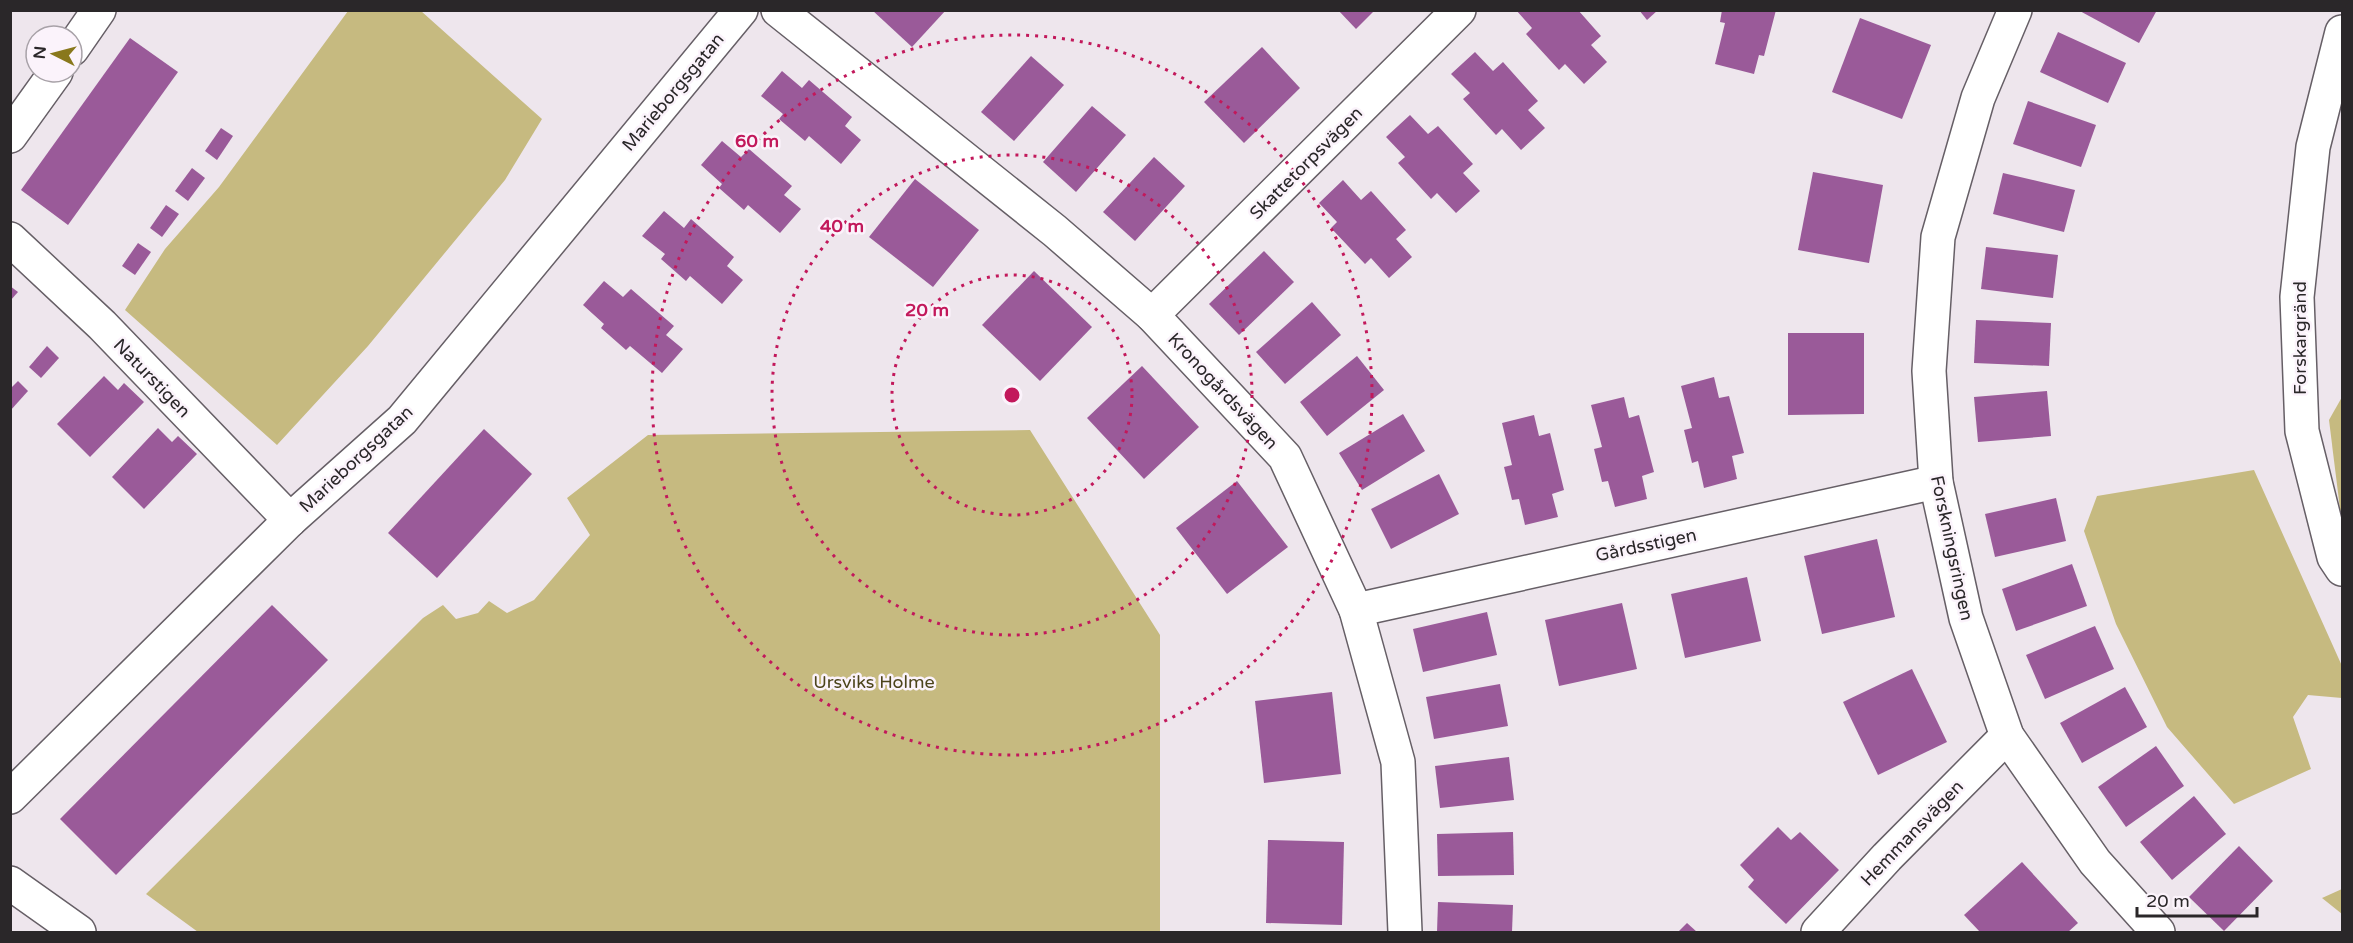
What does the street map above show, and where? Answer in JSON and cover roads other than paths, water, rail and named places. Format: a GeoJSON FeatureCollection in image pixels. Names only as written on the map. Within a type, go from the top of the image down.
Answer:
{"type":"FeatureCollection","features":[{"type":"Feature","properties":{"kind":"street"},"geometry":{"type":"LineString","coordinates":[[84,32],[99,10]]}},
{"type":"Feature","properties":{"kind":"street","name":"Marieborgsgatan"},"geometry":{"type":"LineString","coordinates":[[10,797],[290,520],[402,420],[741,10]]}},
{"type":"Feature","properties":{"kind":"street","name":"Kronogårdsvägen"},"geometry":{"type":"LineString","coordinates":[[778,10],[1055,231],[1152,315],[1285,457],[1356,610],[1398,762],[1405,933]]}},
{"type":"Feature","properties":{"kind":"street","name":"Skattetorpsvägen"},"geometry":{"type":"LineString","coordinates":[[1152,315],[1459,10]]}},
{"type":"Feature","properties":{"kind":"street","name":"Forskningsringen"},"geometry":{"type":"LineString","coordinates":[[2015,10],[1977,98],[1938,237],[1929,371],[1936,482],[1966,618],[2007,736],[2095,862],[2158,933]]}},
{"type":"Feature","properties":{"kind":"street","name":"Forskargränd"},"geometry":{"type":"LineString","coordinates":[[2343,32],[2313,147],[2297,297],[2302,431],[2334,556],[2343,569]]}},
{"type":"Feature","properties":{"kind":"street"},"geometry":{"type":"LineString","coordinates":[[10,136],[47,84]]}},
{"type":"Feature","properties":{"kind":"street","name":"Naturstigen"},"geometry":{"type":"LineString","coordinates":[[10,239],[102,325],[290,520]]}},
{"type":"Feature","properties":{"kind":"street","name":"Gårdsstigen"},"geometry":{"type":"LineString","coordinates":[[1356,610],[1936,482]]}},
{"type":"Feature","properties":{"kind":"street","name":"Hemmansvägen"},"geometry":{"type":"LineString","coordinates":[[1818,933],[1887,857],[2007,736]]}},
{"type":"Feature","properties":{"kind":"street"},"geometry":{"type":"LineString","coordinates":[[10,883],[79,933]]}},
{"type":"Feature","properties":{"kind":"park label","name":"Ursviks Holme"},"geometry":{"type":"Point","coordinates":[874,682]}}]}
